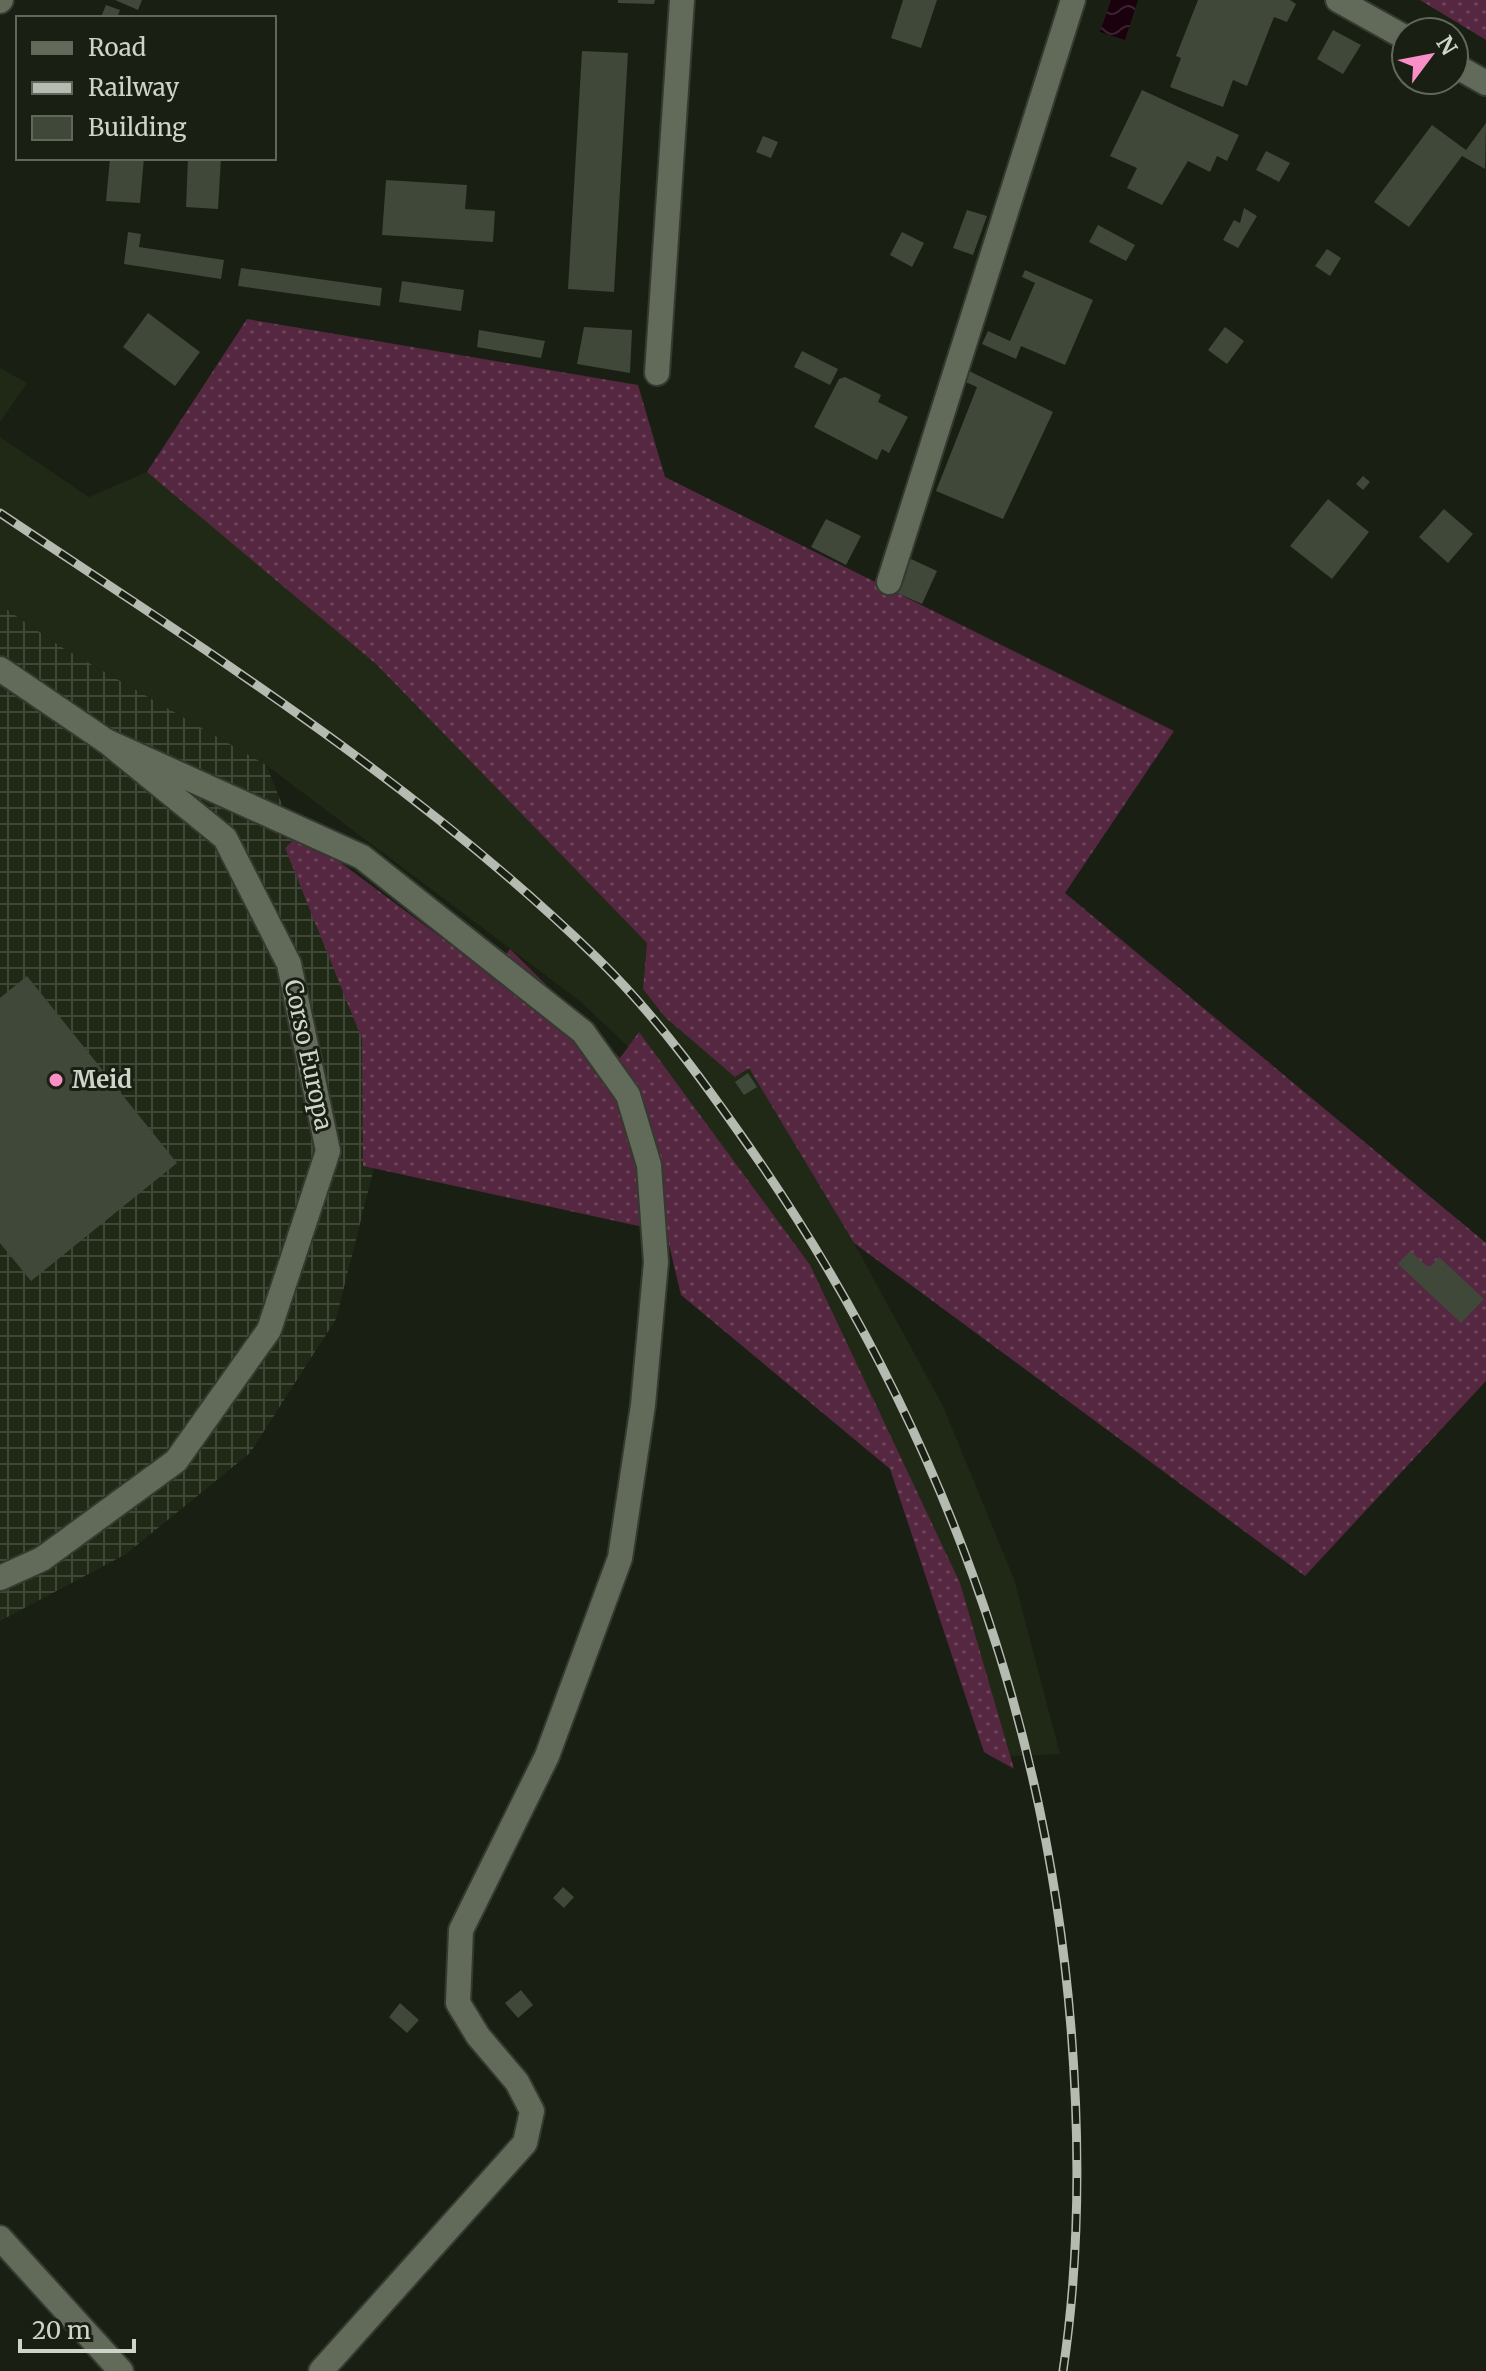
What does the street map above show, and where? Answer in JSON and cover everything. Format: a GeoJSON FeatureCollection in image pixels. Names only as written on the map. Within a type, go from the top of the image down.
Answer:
{"type":"FeatureCollection","features":[{"type":"Feature","properties":{"kind":"street"},"geometry":{"type":"LineString","coordinates":[[657,373],[682,0]]}},
{"type":"Feature","properties":{"kind":"street"},"geometry":{"type":"LineString","coordinates":[[889,582],[1073,0]]}},
{"type":"Feature","properties":{"kind":"street"},"geometry":{"type":"LineString","coordinates":[[1338,0],[1390,29]]}},
{"type":"Feature","properties":{"kind":"street","name":"Corso Europa"},"geometry":{"type":"LineString","coordinates":[[0,669],[106,741],[225,838],[289,964],[328,1151],[269,1330],[176,1461],[42,1559],[0,1578]]}},
{"type":"Feature","properties":{"kind":"street"},"geometry":{"type":"LineString","coordinates":[[106,741],[362,857],[583,1032],[628,1095],[649,1165],[656,1262],[643,1405],[620,1558],[547,1756],[461,1930],[458,2003],[478,2036],[517,2082],[532,2111],[525,2143],[321,2371]]}},
{"type":"Feature","properties":{"kind":"street"},"geometry":{"type":"LineString","coordinates":[[0,2238],[121,2371]]}},
{"type":"Feature","properties":{"kind":"shaded area"},"geometry":{"type":"Polygon","coordinates":[[[1420,0],[1486,0],[1486,40],[1470,30],[1470,16],[1446,16],[1420,0]]]}},
{"type":"Feature","properties":{"kind":"shaded area"},"geometry":{"type":"Polygon","coordinates":[[[247,319],[638,385],[665,477],[1174,731],[1065,893],[1486,1243],[1486,1381],[1305,1576],[854,1243],[749,1068],[735,1077],[665,1017],[643,989],[647,943],[376,664],[147,472],[247,319]]]}},
{"type":"Feature","properties":{"kind":"shaded area"},"geometry":{"type":"Polygon","coordinates":[[[0,368],[27,383],[0,422],[0,368]]]}},
{"type":"Feature","properties":{"kind":"shaded area"},"geometry":{"type":"Polygon","coordinates":[[[0,437],[89,497],[147,472],[271,574],[376,664],[647,943],[643,989],[749,1068],[854,1243],[943,1406],[1014,1579],[1060,1754],[990,1757],[946,1592],[902,1481],[681,1097],[581,1002],[266,765],[63,648],[0,605],[0,437]]]}},
{"type":"Feature","properties":{"kind":"shaded area"},"geometry":{"type":"Polygon","coordinates":[[[0,605],[63,648],[266,765],[364,1005],[375,1164],[336,1319],[250,1453],[126,1554],[0,1621],[0,605]]]}},
{"type":"Feature","properties":{"kind":"shaded area"},"geometry":{"type":"Polygon","coordinates":[[[301,833],[490,974],[510,949],[620,1058],[639,1032],[810,1265],[960,1583],[1014,1769],[984,1752],[890,1469],[681,1295],[666,1232],[363,1166],[362,1039],[285,848],[301,833]]]}},
{"type":"Feature","properties":{"kind":"water"},"geometry":{"type":"Polygon","coordinates":[[[1111,0],[1138,0],[1125,40],[1100,32],[1111,0]]]}},
{"type":"Feature","properties":{"kind":"building"},"geometry":{"type":"Polygon","coordinates":[[[115,0],[142,0],[138,10],[115,0]]]}},
{"type":"Feature","properties":{"kind":"building"},"geometry":{"type":"Polygon","coordinates":[[[618,0],[655,0],[654,4],[618,3],[618,0]]]}},
{"type":"Feature","properties":{"kind":"building"},"geometry":{"type":"Polygon","coordinates":[[[903,0],[937,0],[921,48],[891,38],[903,0]]]}},
{"type":"Feature","properties":{"kind":"building"},"geometry":{"type":"Polygon","coordinates":[[[1198,0],[1290,0],[1296,4],[1287,22],[1274,17],[1247,86],[1233,80],[1223,107],[1170,87],[1181,58],[1176,56],[1198,0]]]}},
{"type":"Feature","properties":{"kind":"building"},"geometry":{"type":"Polygon","coordinates":[[[106,5],[120,10],[118,16],[101,16],[106,5]]]}},
{"type":"Feature","properties":{"kind":"building"},"geometry":{"type":"Polygon","coordinates":[[[1333,30],[1361,45],[1343,74],[1317,59],[1333,30]]]}},
{"type":"Feature","properties":{"kind":"building"},"geometry":{"type":"Polygon","coordinates":[[[582,51],[628,53],[614,292],[568,289],[582,51]]]}},
{"type":"Feature","properties":{"kind":"building"},"geometry":{"type":"Polygon","coordinates":[[[1142,90],[1239,135],[1227,161],[1217,156],[1210,172],[1188,161],[1162,205],[1127,188],[1137,168],[1110,156],[1142,90]]]}},
{"type":"Feature","properties":{"kind":"building"},"geometry":{"type":"Polygon","coordinates":[[[1486,123],[1485,169],[1462,156],[1409,227],[1374,202],[1432,125],[1466,150],[1486,123]]]}},
{"type":"Feature","properties":{"kind":"building"},"geometry":{"type":"Polygon","coordinates":[[[763,136],[778,142],[771,158],[756,152],[763,136]]]}},
{"type":"Feature","properties":{"kind":"building"},"geometry":{"type":"Polygon","coordinates":[[[1266,151],[1290,163],[1279,182],[1256,170],[1266,151]]]}},
{"type":"Feature","properties":{"kind":"building"},"geometry":{"type":"Polygon","coordinates":[[[110,160],[144,160],[140,203],[106,201],[110,160]]]}},
{"type":"Feature","properties":{"kind":"building"},"geometry":{"type":"Polygon","coordinates":[[[188,160],[221,160],[218,209],[186,207],[188,160]]]}},
{"type":"Feature","properties":{"kind":"building"},"geometry":{"type":"Polygon","coordinates":[[[386,180],[467,185],[465,209],[495,211],[493,242],[382,235],[386,180]]]}},
{"type":"Feature","properties":{"kind":"building"},"geometry":{"type":"Polygon","coordinates":[[[1244,208],[1257,216],[1238,248],[1223,240],[1234,220],[1240,223],[1244,208]]]}},
{"type":"Feature","properties":{"kind":"building"},"geometry":{"type":"Polygon","coordinates":[[[967,210],[987,216],[973,255],[953,248],[967,210]]]}},
{"type":"Feature","properties":{"kind":"building"},"geometry":{"type":"Polygon","coordinates":[[[1098,225],[1135,245],[1126,261],[1089,242],[1098,225]]]}},
{"type":"Feature","properties":{"kind":"building"},"geometry":{"type":"Polygon","coordinates":[[[128,232],[141,234],[139,247],[224,260],[221,279],[124,264],[128,232]]]}},
{"type":"Feature","properties":{"kind":"building"},"geometry":{"type":"Polygon","coordinates":[[[902,232],[924,243],[912,267],[890,255],[902,232]]]}},
{"type":"Feature","properties":{"kind":"building"},"geometry":{"type":"Polygon","coordinates":[[[1327,249],[1341,258],[1330,276],[1315,266],[1327,249]]]}},
{"type":"Feature","properties":{"kind":"building"},"geometry":{"type":"Polygon","coordinates":[[[241,268],[382,288],[380,306],[238,286],[241,268]]]}},
{"type":"Feature","properties":{"kind":"building"},"geometry":{"type":"Polygon","coordinates":[[[1025,270],[1093,300],[1065,365],[1021,346],[1016,359],[982,344],[988,331],[1010,341],[1035,283],[1022,277],[1025,270]]]}},
{"type":"Feature","properties":{"kind":"building"},"geometry":{"type":"Polygon","coordinates":[[[402,281],[464,290],[461,311],[399,302],[402,281]]]}},
{"type":"Feature","properties":{"kind":"building"},"geometry":{"type":"Polygon","coordinates":[[[148,313],[200,352],[175,386],[123,347],[148,313]]]}},
{"type":"Feature","properties":{"kind":"building"},"geometry":{"type":"Polygon","coordinates":[[[584,327],[632,330],[630,373],[577,364],[584,327]]]}},
{"type":"Feature","properties":{"kind":"building"},"geometry":{"type":"Polygon","coordinates":[[[1225,327],[1244,341],[1227,364],[1208,350],[1225,327]]]}},
{"type":"Feature","properties":{"kind":"building"},"geometry":{"type":"Polygon","coordinates":[[[479,330],[545,341],[541,358],[477,347],[479,330]]]}},
{"type":"Feature","properties":{"kind":"building"},"geometry":{"type":"Polygon","coordinates":[[[802,351],[838,369],[830,385],[794,367],[802,351]]]}},
{"type":"Feature","properties":{"kind":"building"},"geometry":{"type":"Polygon","coordinates":[[[967,370],[1053,412],[1003,519],[936,491],[977,387],[963,381],[967,370]]]}},
{"type":"Feature","properties":{"kind":"building"},"geometry":{"type":"Polygon","coordinates":[[[845,377],[881,395],[878,402],[908,417],[889,453],[882,449],[877,460],[814,427],[839,379],[845,377]]]}},
{"type":"Feature","properties":{"kind":"building"},"geometry":{"type":"Polygon","coordinates":[[[1363,476],[1370,482],[1363,490],[1356,484],[1363,476]]]}},
{"type":"Feature","properties":{"kind":"building"},"geometry":{"type":"Polygon","coordinates":[[[1328,499],[1369,532],[1332,579],[1290,546],[1328,499]]]}},
{"type":"Feature","properties":{"kind":"building"},"geometry":{"type":"Polygon","coordinates":[[[1444,509],[1473,534],[1448,563],[1419,537],[1444,509]]]}},
{"type":"Feature","properties":{"kind":"building"},"geometry":{"type":"Polygon","coordinates":[[[826,519],[861,536],[846,565],[811,547],[826,519]]]}},
{"type":"Feature","properties":{"kind":"building"},"geometry":{"type":"Polygon","coordinates":[[[911,559],[937,571],[922,604],[895,592],[911,559]]]}},
{"type":"Feature","properties":{"kind":"building","name":"Meid"},"geometry":{"type":"Polygon","coordinates":[[[27,976],[177,1163],[31,1281],[0,1243],[0,998],[27,976]]]}},
{"type":"Feature","properties":{"kind":"building"},"geometry":{"type":"Polygon","coordinates":[[[748,1073],[757,1087],[744,1095],[735,1082],[748,1073]]]}},
{"type":"Feature","properties":{"kind":"building"},"geometry":{"type":"Polygon","coordinates":[[[1410,1251],[1429,1268],[1439,1257],[1484,1299],[1461,1323],[1398,1264],[1410,1251]]]}},
{"type":"Feature","properties":{"kind":"building"},"geometry":{"type":"Polygon","coordinates":[[[563,1887],[574,1897],[564,1908],[553,1898],[563,1887]]]}},
{"type":"Feature","properties":{"kind":"building"},"geometry":{"type":"Polygon","coordinates":[[[521,1990],[533,2005],[518,2018],[505,2003],[521,1990]]]}},
{"type":"Feature","properties":{"kind":"building"},"geometry":{"type":"Polygon","coordinates":[[[400,2003],[419,2020],[407,2033],[389,2017],[400,2003]]]}},
{"type":"Feature","properties":{"kind":"railway"},"geometry":{"type":"LineString","coordinates":[[0,513],[309,722],[457,834],[528,895],[620,981],[663,1031],[761,1164],[824,1263],[881,1365],[930,1469],[973,1576],[1009,1685],[1037,1797],[1058,1911],[1071,2028],[1076,2114],[1077,2200],[1073,2286],[1063,2371]]}},
{"type":"Feature","properties":{"kind":"place","name":"Meid"},"geometry":{"type":"Point","coordinates":[56,1080]}}]}
